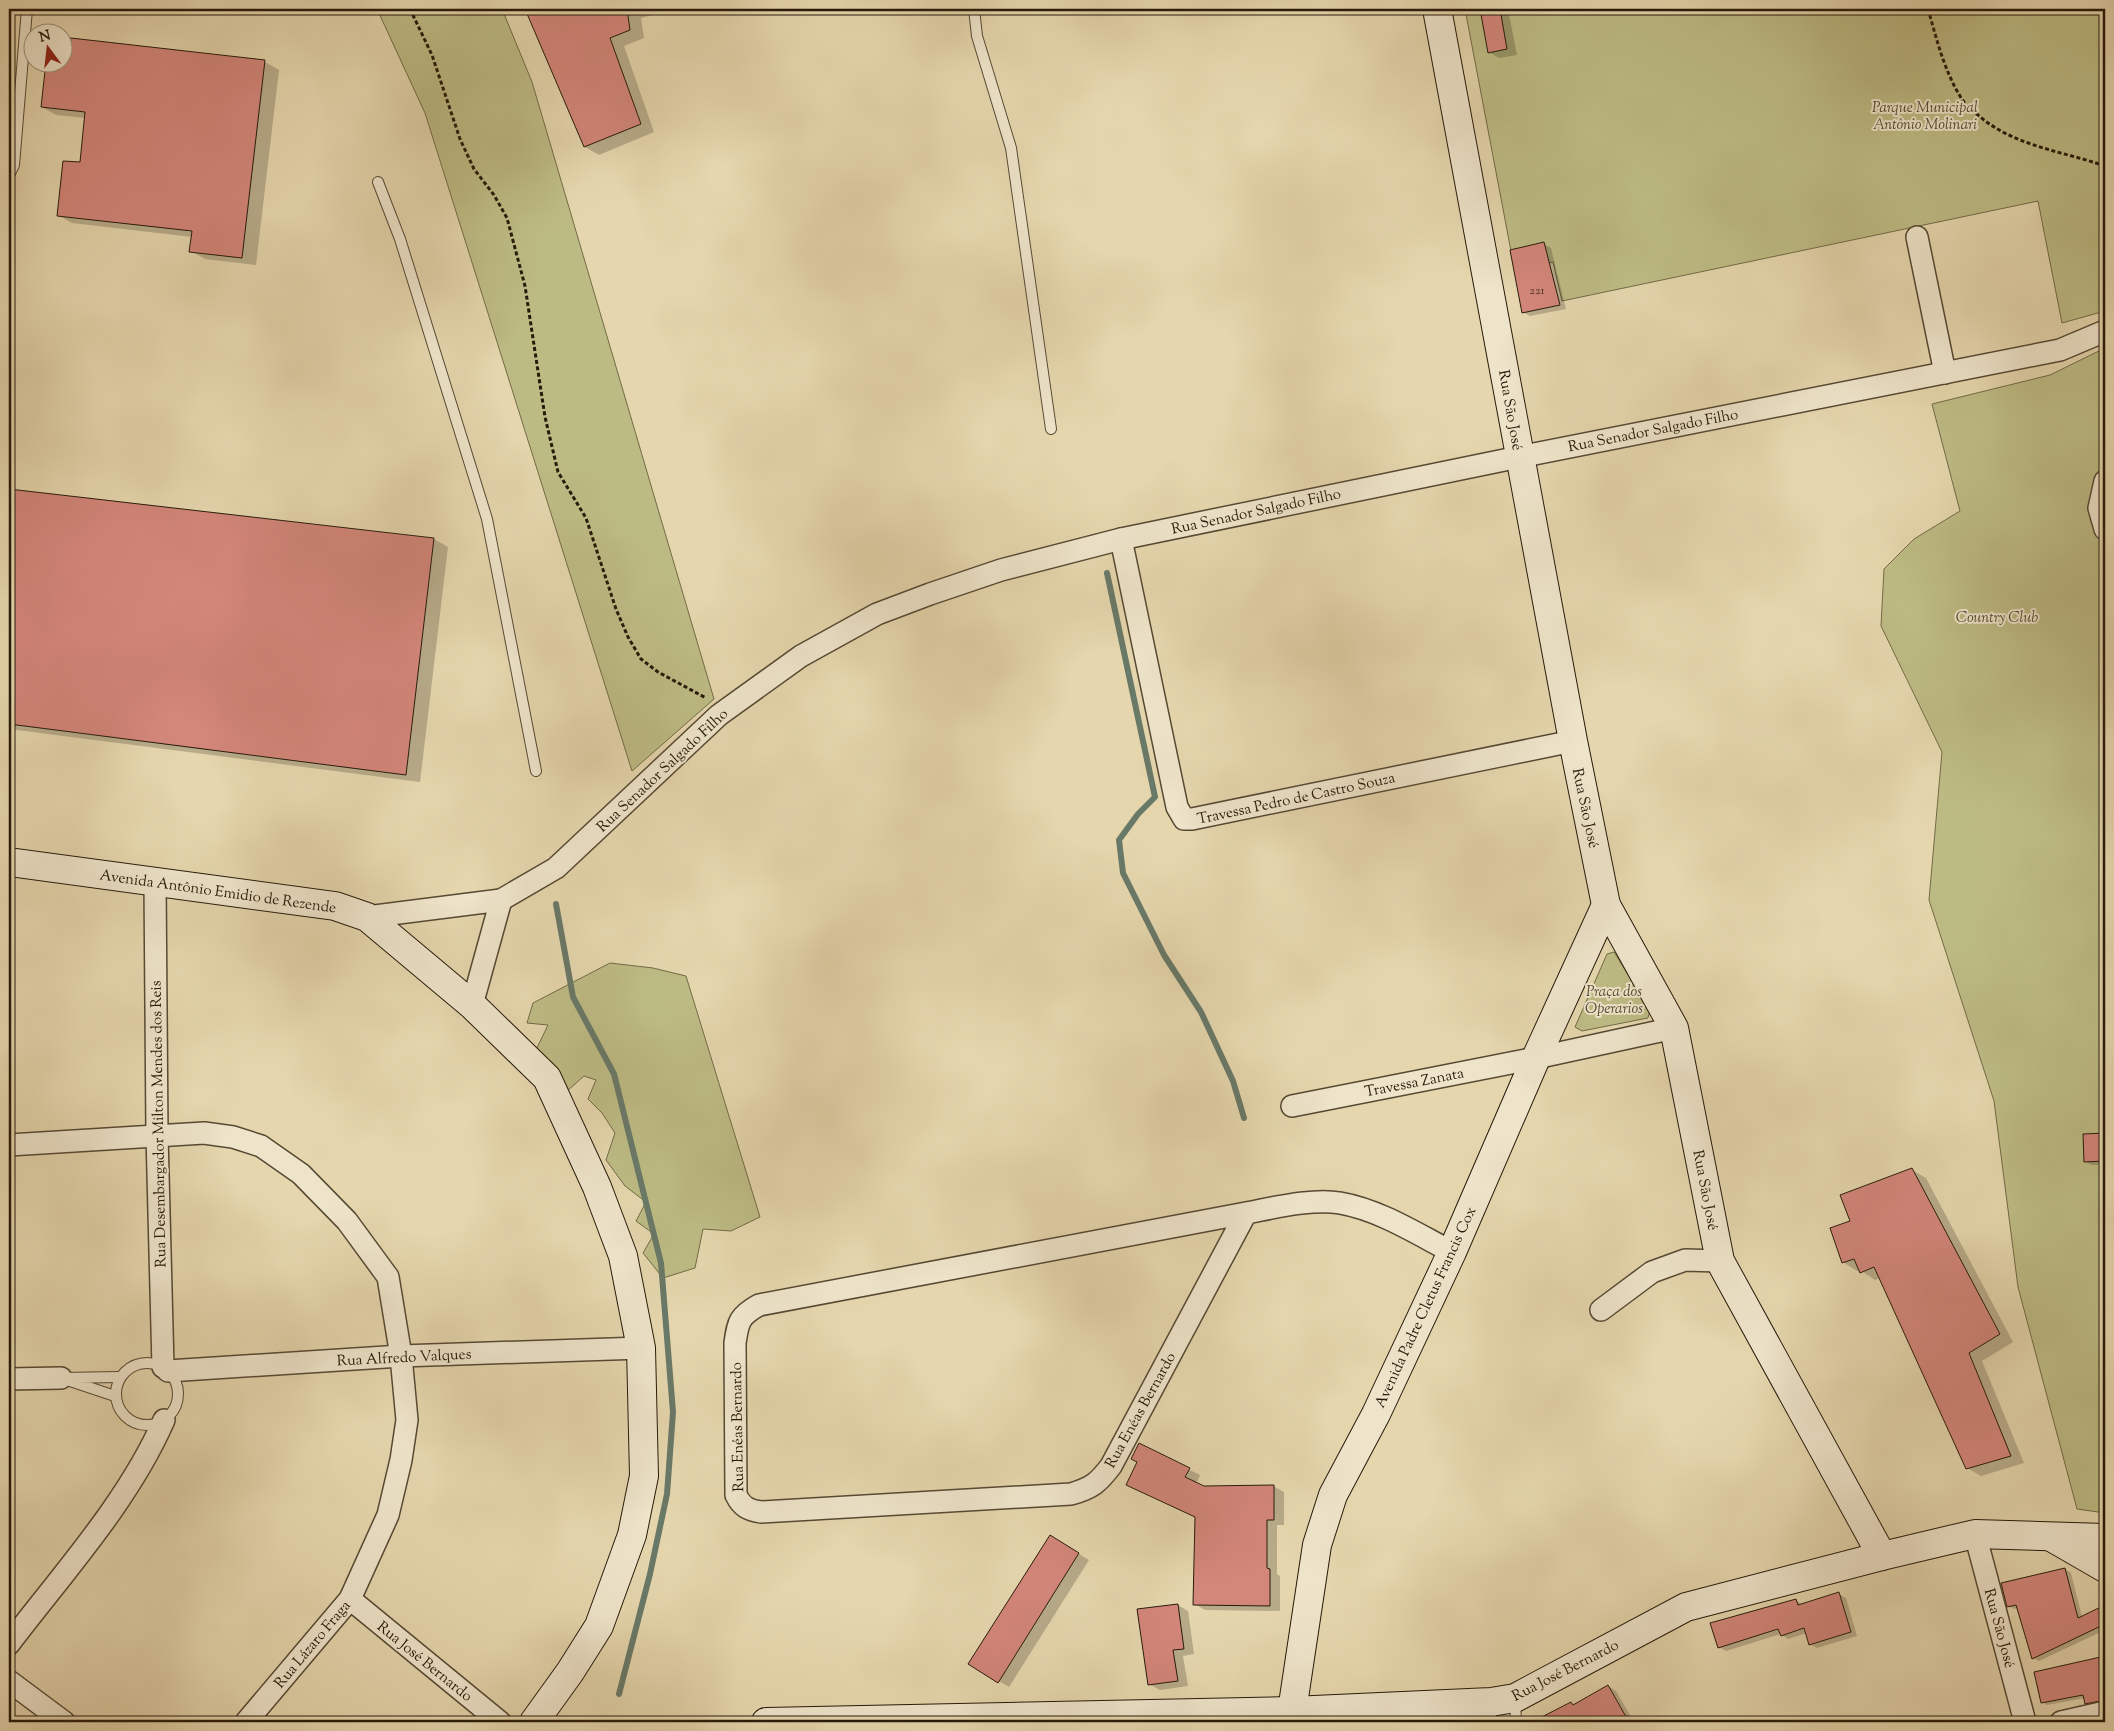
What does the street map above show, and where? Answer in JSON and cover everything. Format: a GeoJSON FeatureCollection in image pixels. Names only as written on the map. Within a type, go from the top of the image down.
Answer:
{"type":"FeatureCollection","features":[{"type":"Feature","properties":{"kind":"street","name":"Rua São José"},"geometry":{"type":"LineString","coordinates":[[1437,9],[1519,457],[1606,905],[1674,1028],[1720,1261],[1882,1556]]}},
{"type":"Feature","properties":{"kind":"street"},"geometry":{"type":"LineString","coordinates":[[1917,236],[1945,373]]}},
{"type":"Feature","properties":{"kind":"street","name":"Rua Senador Salgado Filho"},"geometry":{"type":"LineString","coordinates":[[501,900],[556,868],[726,710],[801,656],[877,614],[1001,570],[1121,539],[1519,457],[2060,350],[2105,331]]}},
{"type":"Feature","properties":{"kind":"street"},"geometry":{"type":"LineString","coordinates":[[2105,481],[2098,508],[2105,530]]}},
{"type":"Feature","properties":{"kind":"street","name":"Travessa Pedro de Castro Souza"},"geometry":{"type":"LineString","coordinates":[[1121,539],[1177,807],[1184,819],[1192,819],[1573,741]]}},
{"type":"Feature","properties":{"kind":"street","name":"Avenida Antônio Emidio de Rezende"},"geometry":{"type":"LineString","coordinates":[[9,862],[335,906],[367,917],[472,1005],[547,1078],[597,1187],[624,1256],[641,1348],[644,1476],[632,1535],[599,1626],[570,1672],[534,1722]]}},
{"type":"Feature","properties":{"kind":"street","name":"Rua Desembargador Milton Mendes dos Reis"},"geometry":{"type":"LineString","coordinates":[[155,881],[157,1135],[165,1369]]}},
{"type":"Feature","properties":{"kind":"street"},"geometry":{"type":"LineString","coordinates":[[367,917],[501,900],[472,1005]]}},
{"type":"Feature","properties":{"kind":"street","name":"Avenida Padre Cletus Francis Cox"},"geometry":{"type":"LineString","coordinates":[[1292,1716],[1317,1545],[1333,1495],[1376,1414],[1452,1252],[1536,1058],[1606,905]]}},
{"type":"Feature","properties":{"kind":"street"},"geometry":{"type":"LineString","coordinates":[[1536,1058],[1674,1028]]}},
{"type":"Feature","properties":{"kind":"street","name":"Travessa Zanata"},"geometry":{"type":"LineString","coordinates":[[1292,1106],[1536,1058]]}},
{"type":"Feature","properties":{"kind":"street","name":"Rua Lázaro Fraga"},"geometry":{"type":"LineString","coordinates":[[9,1145],[157,1135],[204,1134],[233,1137],[261,1146],[300,1174],[347,1221],[388,1277],[401,1356],[407,1420],[401,1460],[388,1515],[350,1599],[246,1722]]}},
{"type":"Feature","properties":{"kind":"street","name":"Rua Enéas Bernardo"},"geometry":{"type":"LineString","coordinates":[[1246,1213],[1111,1466],[1098,1482],[1088,1489],[1071,1494],[761,1512],[748,1510],[741,1505],[736,1496],[735,1343],[738,1323],[747,1312],[759,1305],[1246,1213],[1298,1204],[1339,1203],[1374,1213],[1452,1252]]}},
{"type":"Feature","properties":{"kind":"street"},"geometry":{"type":"LineString","coordinates":[[1601,1310],[1652,1272],[1685,1260],[1720,1261]]}},
{"type":"Feature","properties":{"kind":"street","name":"Rua Alfredo Valques"},"geometry":{"type":"LineString","coordinates":[[165,1369],[401,1356],[641,1348]]}},
{"type":"Feature","properties":{"kind":"street"},"geometry":{"type":"LineString","coordinates":[[9,1379],[61,1378]]}},
{"type":"Feature","properties":{"kind":"street","name":"Rua Desembargador Milton Mendes dos Reis"},"geometry":{"type":"LineString","coordinates":[[9,1644],[124,1494],[151,1448],[164,1420]]}},
{"type":"Feature","properties":{"kind":"street","name":"Rua São José"},"geometry":{"type":"LineString","coordinates":[[1975,1534],[2025,1722]]}},
{"type":"Feature","properties":{"kind":"street","name":"Rua José Bernardo"},"geometry":{"type":"LineString","coordinates":[[778,1722],[1292,1716],[1503,1711],[1686,1607],[1975,1534],[2105,1538]]}},
{"type":"Feature","properties":{"kind":"street","name":"Rua José Bernardo"},"geometry":{"type":"LineString","coordinates":[[2047,1535],[2105,1568]]}},
{"type":"Feature","properties":{"kind":"street","name":"Rua José Bernardo"},"geometry":{"type":"LineString","coordinates":[[350,1599],[500,1722]]}},
{"type":"Feature","properties":{"kind":"street"},"geometry":{"type":"LineString","coordinates":[[9,1680],[64,1722]]}},
{"type":"Feature","properties":{"kind":"street"},"geometry":{"type":"LineString","coordinates":[[2061,1722],[2105,1712]]}},
{"type":"Feature","properties":{"kind":"lane"},"geometry":{"type":"LineString","coordinates":[[9,175],[14,164],[27,9]]}},
{"type":"Feature","properties":{"kind":"lane"},"geometry":{"type":"LineString","coordinates":[[974,9],[977,36],[1011,148],[1051,429]]}},
{"type":"Feature","properties":{"kind":"lane"},"geometry":{"type":"LineString","coordinates":[[378,182],[400,239],[487,519],[536,770]]}},
{"type":"Feature","properties":{"kind":"lane"},"geometry":{"type":"LineString","coordinates":[[164,1420],[148,1424],[132,1422],[121,1411],[115,1396],[116,1386],[126,1370],[144,1362],[154,1363],[165,1369]]}},
{"type":"Feature","properties":{"kind":"lane","name":"Rua Desembargador Milton Mendes dos Reis"},"geometry":{"type":"LineString","coordinates":[[164,1420],[176,1406],[178,1396],[174,1378],[165,1369]]}},
{"type":"Feature","properties":{"kind":"lane"},"geometry":{"type":"LineString","coordinates":[[61,1378],[120,1377]]}},
{"type":"Feature","properties":{"kind":"lane"},"geometry":{"type":"LineString","coordinates":[[61,1378],[115,1396]]}},
{"type":"Feature","properties":{"kind":"path"},"geometry":{"type":"LineString","coordinates":[[410,9],[432,54],[463,146],[474,169],[494,195],[507,218],[525,286],[545,417],[558,472],[586,518],[616,609],[628,637],[642,659],[658,672],[726,710]]}},
{"type":"Feature","properties":{"kind":"path"},"geometry":{"type":"LineString","coordinates":[[1928,9],[1944,61],[1951,76],[1964,103],[1978,116],[1992,128],[2031,145],[2077,156],[2105,166]]}},
{"type":"Feature","properties":{"kind":"green space"},"geometry":{"type":"Polygon","coordinates":[[[377,9],[502,9],[532,82],[714,699],[632,771],[425,113],[377,9]]]}},
{"type":"Feature","properties":{"kind":"green space","name":"Parque Municipal Antônio Molinari"},"geometry":{"type":"Polygon","coordinates":[[[1465,9],[2105,9],[2105,311],[2062,323],[2038,201],[1562,301],[1553,262],[1515,272],[1465,9]]]}},
{"type":"Feature","properties":{"kind":"green space","name":"Country Club"},"geometry":{"type":"Polygon","coordinates":[[[2105,348],[2105,1513],[2077,1509],[2018,1287],[1994,1101],[1929,900],[1942,752],[1881,626],[1884,569],[1914,539],[1960,511],[1932,404],[2050,375],[2105,348]]]}},
{"type":"Feature","properties":{"kind":"green space","name":"Praça dos Operarios"},"geometry":{"type":"Polygon","coordinates":[[[1614,952],[1650,1010],[1648,1018],[1582,1031],[1575,1027],[1607,954],[1614,952]]]}},
{"type":"Feature","properties":{"kind":"green space"},"geometry":{"type":"Polygon","coordinates":[[[610,963],[653,968],[686,976],[760,1217],[731,1231],[703,1229],[695,1268],[663,1278],[643,1253],[654,1234],[636,1221],[646,1202],[625,1186],[606,1160],[615,1133],[602,1113],[588,1099],[596,1080],[584,1076],[566,1092],[535,1052],[548,1025],[527,1023],[533,1003],[610,963]]]}},
{"type":"Feature","properties":{"kind":"building"},"geometry":{"type":"Polygon","coordinates":[[[525,9],[627,9],[630,30],[610,38],[641,124],[584,147],[525,9]]]}},
{"type":"Feature","properties":{"kind":"building"},"geometry":{"type":"Polygon","coordinates":[[[1480,9],[1500,9],[1507,49],[1488,53],[1480,9]]]}},
{"type":"Feature","properties":{"kind":"building"},"geometry":{"type":"Polygon","coordinates":[[[72,38],[265,60],[242,258],[189,252],[192,231],[57,216],[63,161],[80,162],[85,112],[41,107],[45,72],[72,72],[72,38]]]}},
{"type":"Feature","properties":{"kind":"building"},"geometry":{"type":"Polygon","coordinates":[[[1544,242],[1560,305],[1522,313],[1510,250],[1544,242]]]}},
{"type":"Feature","properties":{"kind":"building"},"geometry":{"type":"Polygon","coordinates":[[[9,489],[434,538],[406,775],[9,724],[9,489]]]}},
{"type":"Feature","properties":{"kind":"building"},"geometry":{"type":"Polygon","coordinates":[[[2105,1133],[2105,1161],[2084,1162],[2083,1134],[2105,1133]]]}},
{"type":"Feature","properties":{"kind":"building"},"geometry":{"type":"Polygon","coordinates":[[[1912,1168],[2000,1334],[1969,1353],[2011,1456],[1966,1469],[1874,1267],[1860,1273],[1854,1259],[1842,1263],[1830,1228],[1850,1221],[1840,1195],[1912,1168]]]}},
{"type":"Feature","properties":{"kind":"building"},"geometry":{"type":"Polygon","coordinates":[[[1139,1443],[1190,1468],[1185,1477],[1204,1486],[1274,1485],[1274,1520],[1267,1520],[1267,1568],[1270,1569],[1270,1606],[1193,1605],[1195,1517],[1126,1485],[1137,1462],[1131,1459],[1139,1443]]]}},
{"type":"Feature","properties":{"kind":"building"},"geometry":{"type":"Polygon","coordinates":[[[1050,1535],[1079,1553],[998,1683],[968,1664],[1050,1535]]]}},
{"type":"Feature","properties":{"kind":"building"},"geometry":{"type":"Polygon","coordinates":[[[2065,1568],[2078,1618],[2105,1605],[2105,1624],[2032,1659],[2016,1605],[2007,1607],[2001,1583],[2065,1568]]]}},
{"type":"Feature","properties":{"kind":"building"},"geometry":{"type":"Polygon","coordinates":[[[1839,1592],[1851,1632],[1809,1645],[1804,1628],[1781,1636],[1778,1629],[1718,1648],[1710,1623],[1796,1599],[1798,1605],[1839,1592]]]}},
{"type":"Feature","properties":{"kind":"building"},"geometry":{"type":"Polygon","coordinates":[[[1178,1604],[1184,1649],[1173,1650],[1178,1681],[1148,1685],[1137,1609],[1178,1604]]]}},
{"type":"Feature","properties":{"kind":"building"},"geometry":{"type":"Polygon","coordinates":[[[2105,1656],[2105,1700],[2085,1704],[2083,1695],[2041,1703],[2034,1672],[2105,1656]]]}},
{"type":"Feature","properties":{"kind":"building"},"geometry":{"type":"Polygon","coordinates":[[[1608,1685],[1629,1722],[1532,1722],[1571,1702],[1573,1705],[1608,1685]]]}},
{"type":"Feature","properties":{"kind":"waterway"},"geometry":{"type":"LineString","coordinates":[[1107,573],[1155,797],[1138,814],[1119,840],[1123,873],[1164,955],[1201,1012],[1233,1081],[1244,1118]]}},
{"type":"Feature","properties":{"kind":"waterway"},"geometry":{"type":"LineString","coordinates":[[556,904],[573,997],[614,1074],[661,1263],[673,1412],[667,1494],[650,1574],[619,1694]]}}]}
